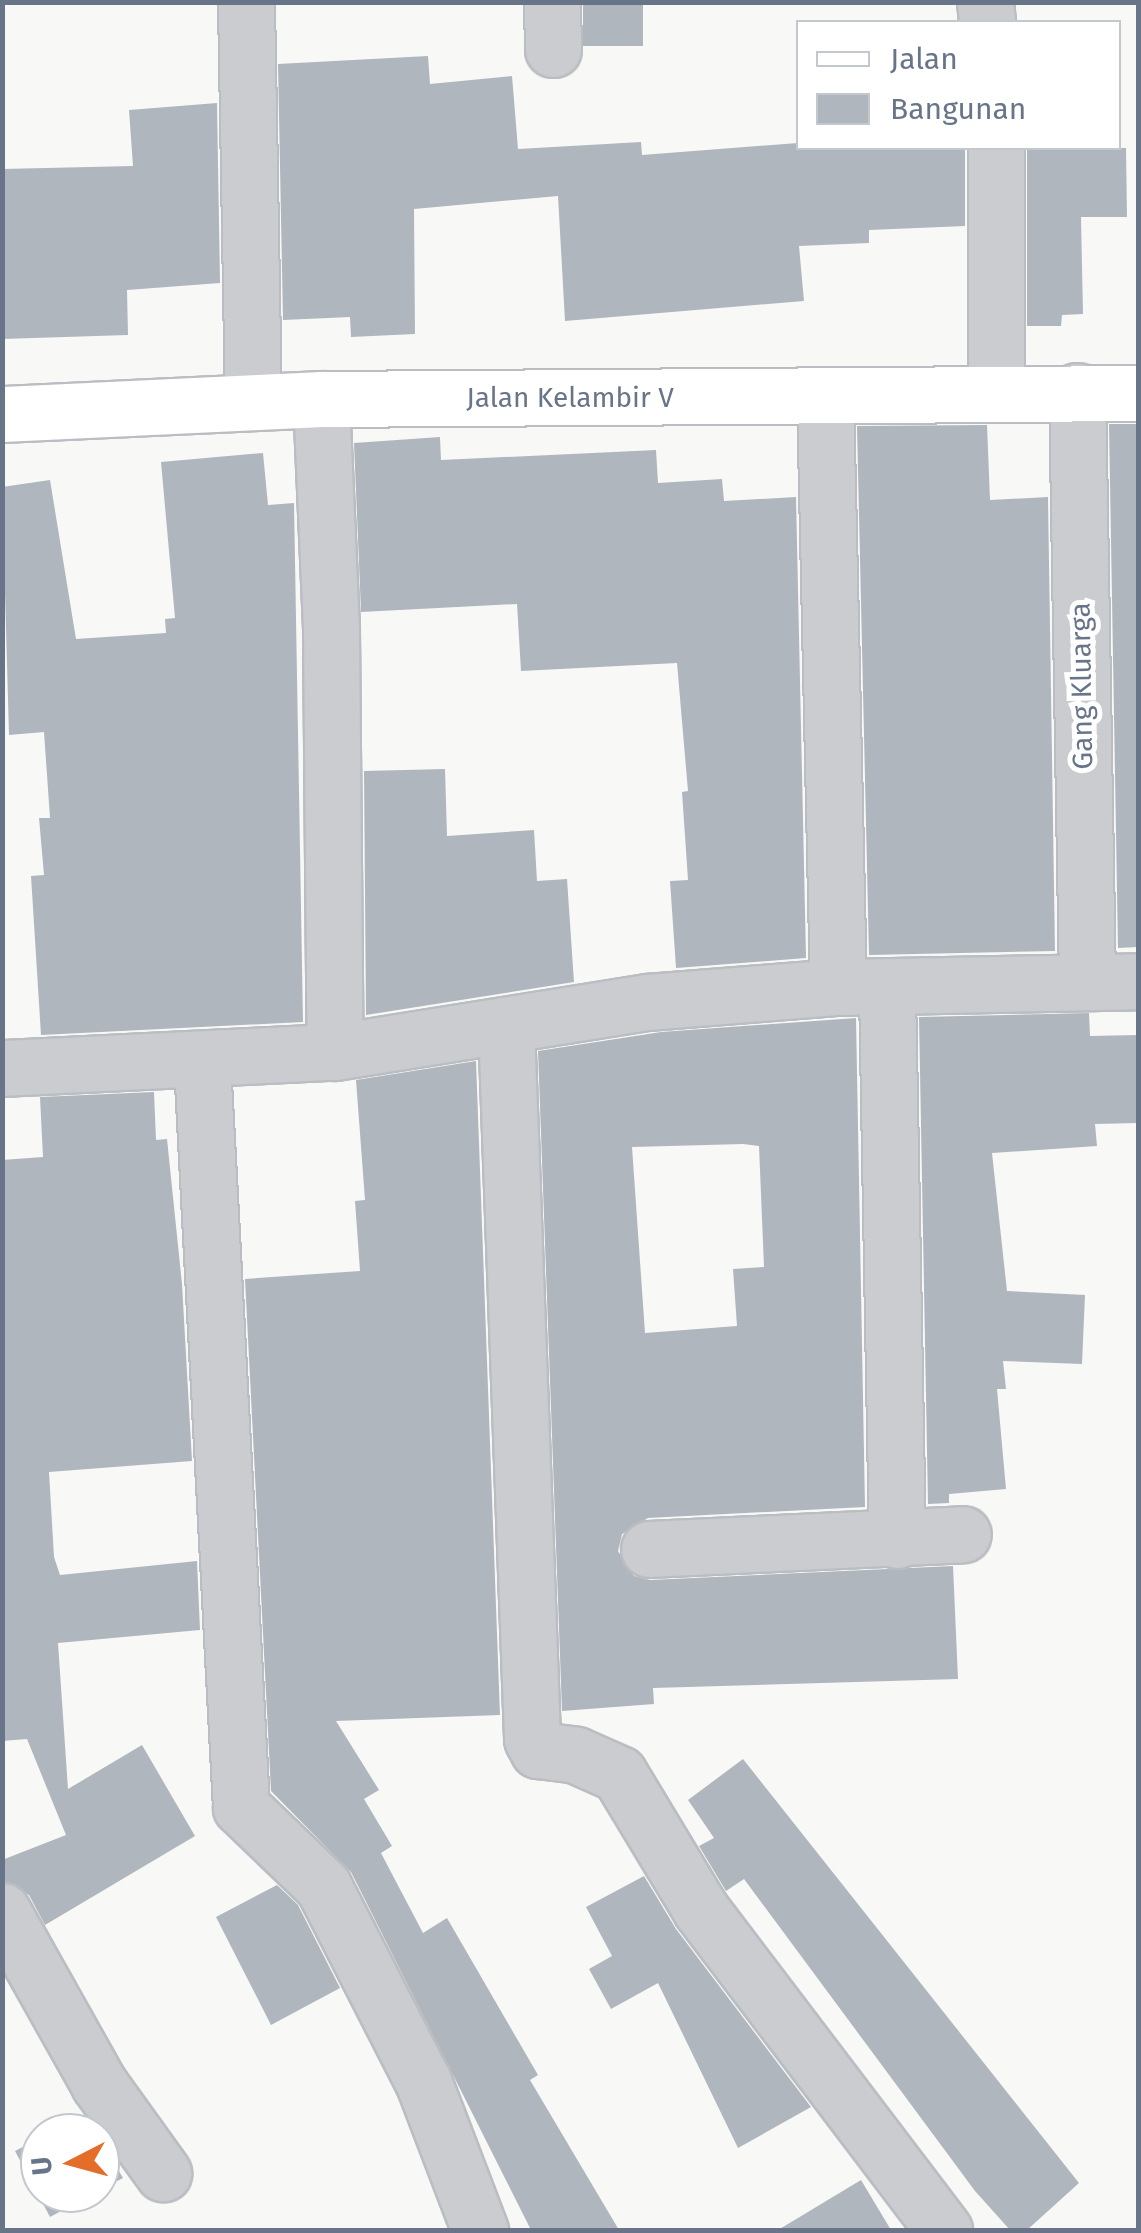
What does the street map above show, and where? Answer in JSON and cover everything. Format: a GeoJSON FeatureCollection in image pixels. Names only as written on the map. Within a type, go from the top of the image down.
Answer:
{"type":"FeatureCollection","features":[{"type":"Feature","properties":{"kind":"main road","name":"Jalan Kelambir V"},"geometry":{"type":"LineString","coordinates":[[2,414],[322,399],[1138,393]]}},
{"type":"Feature","properties":{"kind":"street"},"geometry":{"type":"LineString","coordinates":[[246,2],[252,402]]}},
{"type":"Feature","properties":{"kind":"street"},"geometry":{"type":"LineString","coordinates":[[996,150],[996,392]]}},
{"type":"Feature","properties":{"kind":"street","name":"Gang Kluarga"},"geometry":{"type":"LineString","coordinates":[[1077,391],[1113,981]]}},
{"type":"Feature","properties":{"kind":"street"},"geometry":{"type":"LineString","coordinates":[[824,397],[897,1540]]}},
{"type":"Feature","properties":{"kind":"street"},"geometry":{"type":"LineString","coordinates":[[322,399],[331,631],[334,1052]]}},
{"type":"Feature","properties":{"kind":"street"},"geometry":{"type":"LineString","coordinates":[[2,1068],[202,1063],[334,1052],[647,1002],[863,988],[1113,981]]}},
{"type":"Feature","properties":{"kind":"street"},"geometry":{"type":"LineString","coordinates":[[506,1025],[525,1687],[532,1739],[538,1750],[576,1755],[618,1774],[701,1910],[925,2222]]}},
{"type":"Feature","properties":{"kind":"street"},"geometry":{"type":"LineString","coordinates":[[202,1063],[241,1807],[323,1886],[423,2081],[480,2230]]}},
{"type":"Feature","properties":{"kind":"street"},"geometry":{"type":"LineString","coordinates":[[648,1550],[963,1534]]}},
{"type":"Feature","properties":{"kind":"street"},"geometry":{"type":"LineString","coordinates":[[2,1911],[99,2084],[162,2173]]}},
{"type":"Feature","properties":{"kind":"building"},"geometry":{"type":"Polygon","coordinates":[[[583,2],[643,2],[643,46],[583,46],[583,2]]]}},
{"type":"Feature","properties":{"kind":"building"},"geometry":{"type":"Polygon","coordinates":[[[428,56],[430,84],[512,76],[518,149],[641,142],[642,155],[796,143],[796,150],[965,150],[965,226],[869,230],[869,243],[799,246],[804,301],[565,321],[558,196],[414,209],[415,334],[351,337],[350,317],[283,320],[278,64],[428,56]]]}},
{"type":"Feature","properties":{"kind":"building"},"geometry":{"type":"Polygon","coordinates":[[[217,103],[220,283],[127,290],[128,335],[2,339],[2,169],[133,166],[129,110],[217,103]]]}},
{"type":"Feature","properties":{"kind":"building"},"geometry":{"type":"Polygon","coordinates":[[[1126,148],[1127,217],[1081,217],[1083,314],[1062,315],[1061,326],[1027,326],[1027,150],[1126,148]]]}},
{"type":"Feature","properties":{"kind":"building"},"geometry":{"type":"Polygon","coordinates":[[[1109,424],[1138,424],[1138,947],[1118,948],[1109,424]]]}},
{"type":"Feature","properties":{"kind":"building"},"geometry":{"type":"Polygon","coordinates":[[[987,425],[990,500],[1048,497],[1055,951],[869,955],[857,426],[987,425]]]}},
{"type":"Feature","properties":{"kind":"building"},"geometry":{"type":"Polygon","coordinates":[[[440,437],[441,460],[656,450],[658,483],[722,479],[724,501],[796,497],[806,958],[676,968],[670,881],[688,880],[682,792],[688,791],[677,663],[521,671],[517,604],[361,612],[354,443],[440,437]]]}},
{"type":"Feature","properties":{"kind":"building"},"geometry":{"type":"Polygon","coordinates":[[[263,453],[268,505],[294,503],[303,1022],[41,1035],[31,876],[44,875],[39,818],[50,818],[44,732],[9,735],[2,487],[50,480],[76,639],[166,633],[165,619],[175,618],[161,462],[263,453]]]}},
{"type":"Feature","properties":{"kind":"building"},"geometry":{"type":"Polygon","coordinates":[[[445,769],[447,836],[534,830],[537,881],[567,879],[574,982],[366,1015],[364,771],[445,769]]]}},
{"type":"Feature","properties":{"kind":"building"},"geometry":{"type":"Polygon","coordinates":[[[1089,1013],[1090,1036],[1138,1035],[1138,1123],[1095,1124],[1097,1146],[992,1153],[1007,1291],[1085,1295],[1082,1364],[1003,1361],[1006,1389],[997,1389],[1006,1489],[949,1494],[949,1503],[928,1504],[919,1017],[1089,1013]]]}},
{"type":"Feature","properties":{"kind":"building"},"geometry":{"type":"Polygon","coordinates":[[[856,1018],[865,1507],[648,1518],[622,1534],[618,1551],[634,1576],[650,1580],[953,1566],[958,1679],[653,1688],[654,1704],[562,1711],[538,1051],[661,1032],[856,1018]],[[759,1146],[632,1147],[645,1333],[737,1326],[733,1269],[764,1267],[759,1146]]]}},
{"type":"Feature","properties":{"kind":"building"},"geometry":{"type":"Polygon","coordinates":[[[476,1061],[500,1715],[336,1721],[379,1790],[364,1799],[392,1846],[381,1853],[423,1933],[447,1918],[538,2075],[530,2080],[619,2230],[531,2230],[351,1872],[271,1791],[245,1279],[360,1271],[355,1201],[365,1200],[356,1080],[476,1061]]]}},
{"type":"Feature","properties":{"kind":"building"},"geometry":{"type":"Polygon","coordinates":[[[154,1092],[156,1140],[167,1139],[182,1284],[192,1461],[49,1472],[54,1557],[60,1575],[197,1561],[200,1630],[58,1643],[68,1789],[142,1745],[195,1836],[45,1925],[29,1895],[2,1880],[2,1860],[66,1835],[27,1739],[2,1741],[2,1160],[43,1157],[40,1097],[154,1092]]]}},
{"type":"Feature","properties":{"kind":"building"},"geometry":{"type":"Polygon","coordinates":[[[743,1759],[1079,2183],[1027,2230],[1010,2230],[975,2191],[744,1879],[726,1891],[699,1846],[714,1838],[688,1800],[743,1759]]]}},
{"type":"Feature","properties":{"kind":"building"},"geometry":{"type":"Polygon","coordinates":[[[644,1876],[676,1929],[811,2107],[738,2148],[658,1983],[611,2009],[589,1969],[612,1956],[586,1907],[644,1876]]]}},
{"type":"Feature","properties":{"kind":"building"},"geometry":{"type":"Polygon","coordinates":[[[277,1885],[298,1905],[340,1988],[271,2025],[216,1917],[277,1885]]]}},
{"type":"Feature","properties":{"kind":"building"},"geometry":{"type":"Polygon","coordinates":[[[861,2180],[891,2230],[778,2230],[861,2180]]]}}]}
